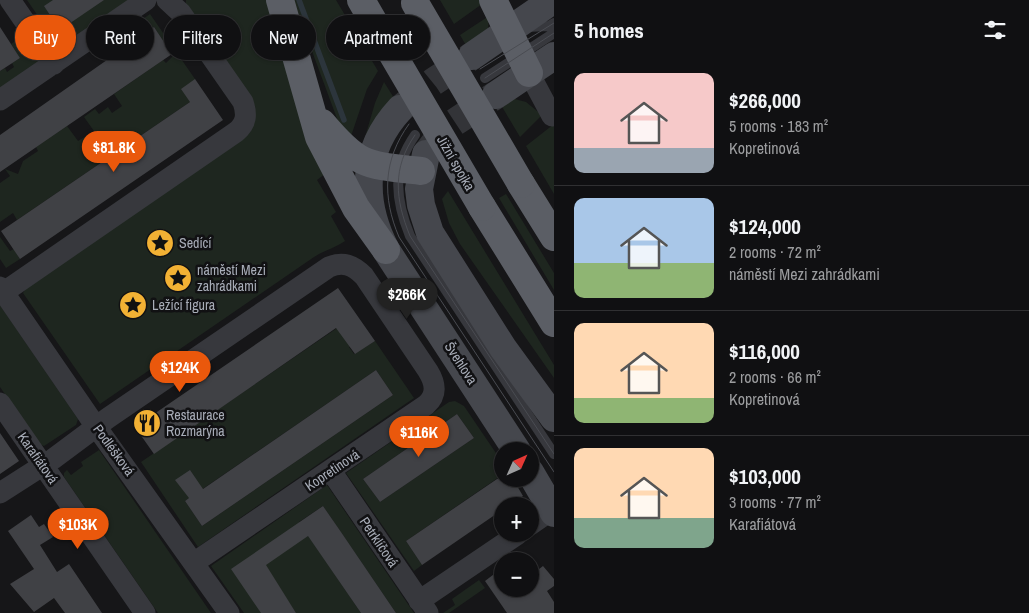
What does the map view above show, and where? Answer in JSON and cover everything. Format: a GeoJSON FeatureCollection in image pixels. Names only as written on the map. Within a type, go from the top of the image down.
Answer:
{"type":"FeatureCollection","features":[{"type":"Feature","properties":{"kind":"highway"},"geometry":{"type":"LineString","coordinates":[[280,0],[310,110],[331,162],[356,208],[386,250]]}},
{"type":"Feature","properties":{"kind":"highway","name":"Jižní spojka"},"geometry":{"type":"LineString","coordinates":[[361,0],[482,207],[554,323]]}},
{"type":"Feature","properties":{"kind":"highway"},"geometry":{"type":"LineString","coordinates":[[493,0],[510,29],[525,64]]}},
{"type":"Feature","properties":{"kind":"highway"},"geometry":{"type":"LineString","coordinates":[[414,2],[554,237]]}},
{"type":"Feature","properties":{"kind":"highway"},"geometry":{"type":"LineString","coordinates":[[310,110],[346,150],[371,165],[416,157]]}},
{"type":"Feature","properties":{"kind":"main road"},"geometry":{"type":"LineString","coordinates":[[553,0],[510,29],[484,77],[554,56]]}},
{"type":"Feature","properties":{"kind":"main road","name":"Švehlova"},"geometry":{"type":"LineString","coordinates":[[400,109],[384,131],[371,165],[368,182],[370,207],[376,229],[386,250],[512,442]]}},
{"type":"Feature","properties":{"kind":"main road"},"geometry":{"type":"LineString","coordinates":[[416,157],[421,205],[438,247],[502,348],[554,418]]}},
{"type":"Feature","properties":{"kind":"main road"},"geometry":{"type":"LineString","coordinates":[[539,488],[553,512]]}},
{"type":"Feature","properties":{"kind":"street"},"geometry":{"type":"LineString","coordinates":[[10,0],[54,64]]}},
{"type":"Feature","properties":{"kind":"street"},"geometry":{"type":"LineString","coordinates":[[0,100],[146,0]]}},
{"type":"Feature","properties":{"kind":"street"},"geometry":{"type":"LineString","coordinates":[[2,290],[236,132],[245,119],[243,102],[174,6]]}},
{"type":"Feature","properties":{"kind":"street"},"geometry":{"type":"LineString","coordinates":[[525,64],[552,116]]}},
{"type":"Feature","properties":{"kind":"street","name":"Kopretinová"},"geometry":{"type":"LineString","coordinates":[[98,428],[108,418],[329,267],[336,264],[350,265],[364,276],[428,372],[435,388],[433,397],[426,405],[331,471],[195,562]]}},
{"type":"Feature","properties":{"kind":"street","name":"Podléšková"},"geometry":{"type":"LineString","coordinates":[[2,290],[98,428],[195,562],[229,613]]}},
{"type":"Feature","properties":{"kind":"street","name":"Karafiátová"},"geometry":{"type":"LineString","coordinates":[[0,403],[145,613]]}},
{"type":"Feature","properties":{"kind":"street"},"geometry":{"type":"LineString","coordinates":[[0,492],[98,428]]}},
{"type":"Feature","properties":{"kind":"street","name":"Petrklíčová"},"geometry":{"type":"LineString","coordinates":[[331,471],[423,607]]}},
{"type":"Feature","properties":{"kind":"street"},"geometry":{"type":"LineString","coordinates":[[539,520],[553,512]]}},
{"type":"Feature","properties":{"kind":"street"},"geometry":{"type":"LineString","coordinates":[[423,607],[508,542]]}},
{"type":"Feature","properties":{"kind":"lane"},"geometry":{"type":"LineString","coordinates":[[510,29],[549,26],[554,23]]}},
{"type":"Feature","properties":{"kind":"lane"},"geometry":{"type":"LineString","coordinates":[[525,64],[554,33]]}},
{"type":"Feature","properties":{"kind":"lane"},"geometry":{"type":"LineString","coordinates":[[416,157],[400,207],[410,236],[554,454]]}},
{"type":"Feature","properties":{"kind":"shaded area"},"geometry":{"type":"Polygon","coordinates":[[[27,0],[129,0],[107,15],[86,15],[86,30],[76,37],[76,15],[37,15],[27,0]]]}},
{"type":"Feature","properties":{"kind":"shaded area","name":"náměstí Mezi zahrádkami"},"geometry":{"type":"Polygon","coordinates":[[[186,0],[268,0],[273,15],[251,15],[251,60],[288,60],[325,174],[317,180],[336,212],[331,216],[345,241],[314,257],[100,404],[23,293],[26,288],[251,131],[214,60],[241,60],[241,15],[190,15],[186,7],[186,0]]]}},
{"type":"Feature","properties":{"kind":"shaded area"},"geometry":{"type":"Polygon","coordinates":[[[293,0],[336,0],[345,15],[326,15],[326,60],[371,60],[378,71],[367,89],[349,142],[339,124],[315,60],[316,15],[299,15],[293,0]]]}},
{"type":"Feature","properties":{"kind":"shaded area"},"geometry":{"type":"Polygon","coordinates":[[[440,0],[480,0],[482,4],[454,24],[440,0]]]}},
{"type":"Feature","properties":{"kind":"shaded area"},"geometry":{"type":"Polygon","coordinates":[[[489,16],[488,29],[467,47],[460,35],[489,16]]]}},
{"type":"Feature","properties":{"kind":"shaded area"},"geometry":{"type":"Polygon","coordinates":[[[154,20],[164,34],[164,42],[154,27],[154,20]]]}},
{"type":"Feature","properties":{"kind":"shaded area"},"geometry":{"type":"Polygon","coordinates":[[[15,41],[15,50],[11,44],[15,41]]]}},
{"type":"Feature","properties":{"kind":"shaded area"},"geometry":{"type":"Polygon","coordinates":[[[17,60],[41,61],[0,89],[0,71],[5,68],[7,72],[14,67],[12,63],[17,60]]]}},
{"type":"Feature","properties":{"kind":"shaded area"},"geometry":{"type":"Polygon","coordinates":[[[163,60],[166,63],[169,60],[182,60],[195,79],[190,102],[17,220],[13,213],[0,222],[0,183],[10,176],[5,169],[18,174],[23,161],[38,151],[36,147],[67,126],[78,141],[94,131],[84,117],[95,109],[99,114],[108,107],[112,113],[122,106],[114,94],[163,60]]]}},
{"type":"Feature","properties":{"kind":"shaded area"},"geometry":{"type":"Polygon","coordinates":[[[384,82],[394,98],[361,151],[375,103],[384,82]]]}},
{"type":"Feature","properties":{"kind":"shaded area"},"geometry":{"type":"Polygon","coordinates":[[[511,98],[526,102],[542,115],[520,137],[501,105],[511,98]]]}},
{"type":"Feature","properties":{"kind":"shaded area"},"geometry":{"type":"Polygon","coordinates":[[[554,124],[554,194],[526,146],[554,124]]]}},
{"type":"Feature","properties":{"kind":"shaded area"},"geometry":{"type":"Polygon","coordinates":[[[448,191],[554,365],[554,378],[460,244],[449,223],[442,199],[448,191]]]}},
{"type":"Feature","properties":{"kind":"shaded area"},"geometry":{"type":"Polygon","coordinates":[[[506,194],[554,273],[554,290],[499,198],[506,194]]]}},
{"type":"Feature","properties":{"kind":"shaded area"},"geometry":{"type":"Polygon","coordinates":[[[0,237],[10,251],[14,249],[20,259],[6,268],[0,259],[0,237]]]}},
{"type":"Feature","properties":{"kind":"shaded area"},"geometry":{"type":"Polygon","coordinates":[[[0,305],[78,419],[76,425],[44,446],[39,444],[0,387],[0,305]]]}},
{"type":"Feature","properties":{"kind":"shaded area"},"geometry":{"type":"Polygon","coordinates":[[[343,324],[356,342],[349,347],[354,354],[375,341],[414,398],[198,547],[141,462],[343,324]],[[376,370],[185,501],[202,526],[393,395],[376,370]]]}},
{"type":"Feature","properties":{"kind":"shaded area"},"geometry":{"type":"Polygon","coordinates":[[[455,401],[464,406],[494,450],[494,480],[406,541],[422,565],[414,571],[346,473],[449,402],[455,401]],[[457,414],[363,479],[380,502],[474,438],[457,414]]]}},
{"type":"Feature","properties":{"kind":"shaded area"},"geometry":{"type":"Polygon","coordinates":[[[99,450],[211,613],[158,613],[64,477],[64,473],[67,470],[71,475],[83,466],[81,462],[99,450]]]}},
{"type":"Feature","properties":{"kind":"shaded area"},"geometry":{"type":"Polygon","coordinates":[[[327,485],[414,613],[396,613],[323,506],[299,522],[361,613],[296,613],[255,553],[261,613],[244,613],[211,566],[327,485]]]}},
{"type":"Feature","properties":{"kind":"shaded area"},"geometry":{"type":"Polygon","coordinates":[[[479,580],[485,588],[449,613],[443,613],[455,605],[452,599],[479,580]]]}},
{"type":"Feature","properties":{"kind":"building"},"geometry":{"type":"Polygon","coordinates":[[[53,0],[104,0],[76,19],[76,15],[50,15],[44,6],[53,0]]]}},
{"type":"Feature","properties":{"kind":"building"},"geometry":{"type":"Polygon","coordinates":[[[0,27],[15,50],[15,60],[17,60],[0,71],[0,27]]]}},
{"type":"Feature","properties":{"kind":"building"},"geometry":{"type":"Polygon","coordinates":[[[154,27],[164,42],[164,59],[0,172],[0,135],[107,60],[154,60],[154,27]]]}},
{"type":"Feature","properties":{"kind":"building"},"geometry":{"type":"Polygon","coordinates":[[[195,79],[223,120],[20,259],[1,231],[190,102],[181,89],[195,79]]]}},
{"type":"Feature","properties":{"kind":"building"},"geometry":{"type":"Polygon","coordinates":[[[338,288],[375,341],[355,354],[336,328],[154,454],[135,427],[338,288]]]}},
{"type":"Feature","properties":{"kind":"building"},"geometry":{"type":"Polygon","coordinates":[[[376,370],[393,395],[202,526],[185,501],[189,498],[175,480],[190,470],[203,489],[376,370]]]}},
{"type":"Feature","properties":{"kind":"building"},"geometry":{"type":"Polygon","coordinates":[[[457,414],[474,438],[380,502],[363,479],[457,414]]]}},
{"type":"Feature","properties":{"kind":"building"},"geometry":{"type":"Polygon","coordinates":[[[0,433],[19,461],[0,474],[0,433]]]}},
{"type":"Feature","properties":{"kind":"building"},"geometry":{"type":"Polygon","coordinates":[[[494,481],[494,488],[518,488],[523,496],[494,497],[494,516],[422,565],[406,541],[494,481]]]}},
{"type":"Feature","properties":{"kind":"building"},"geometry":{"type":"Polygon","coordinates":[[[323,506],[396,613],[361,613],[308,536],[266,565],[296,613],[261,613],[231,569],[323,506]]]}},
{"type":"Feature","properties":{"kind":"building"},"geometry":{"type":"Polygon","coordinates":[[[31,515],[39,527],[44,524],[53,537],[40,545],[57,572],[69,564],[102,613],[65,613],[54,598],[34,612],[10,584],[34,569],[8,531],[31,515]]]}},
{"type":"Feature","properties":{"kind":"building"},"geometry":{"type":"Polygon","coordinates":[[[543,566],[554,579],[554,586],[547,591],[554,602],[554,613],[507,613],[496,597],[539,597],[539,569],[543,566]]]}},
{"type":"Feature","properties":{"kind":"building"},"geometry":{"type":"Polygon","coordinates":[[[494,574],[494,594],[485,581],[494,574]]]}},
{"type":"Feature","properties":{"kind":"waterway"},"geometry":{"type":"LineString","coordinates":[[299,0],[344,120]]}},
{"type":"Feature","properties":{"kind":"tunnel"},"geometry":{"type":"LineString","coordinates":[[400,109],[433,82],[472,56]]}},
{"type":"Feature","properties":{"kind":"tunnel"},"geometry":{"type":"LineString","coordinates":[[427,153],[446,128],[496,95]]}},
{"type":"Feature","properties":{"kind":"tram line"},"geometry":{"type":"LineString","coordinates":[[480,69],[554,23]]}},
{"type":"Feature","properties":{"kind":"tram line"},"geometry":{"type":"LineString","coordinates":[[485,78],[554,33]]}},
{"type":"Feature","properties":{"kind":"tram line"},"geometry":{"type":"LineString","coordinates":[[409,124],[394,151],[388,179],[390,208],[399,237],[554,472]]}},
{"type":"Feature","properties":{"kind":"tram line"},"geometry":{"type":"LineString","coordinates":[[415,135],[402,160],[398,184],[401,209],[410,236],[554,454]]}},
{"type":"Feature","properties":{"kind":"place","name":"Sedící"},"geometry":{"type":"Point","coordinates":[160,243]}},
{"type":"Feature","properties":{"kind":"place","name":"náměstí Mezi zahrádkami"},"geometry":{"type":"Point","coordinates":[178,278]}},
{"type":"Feature","properties":{"kind":"place","name":"Ležící figura"},"geometry":{"type":"Point","coordinates":[133,305]}},
{"type":"Feature","properties":{"kind":"place","name":"Restaurace Rozmarýna"},"geometry":{"type":"Point","coordinates":[147,423]}}]}
